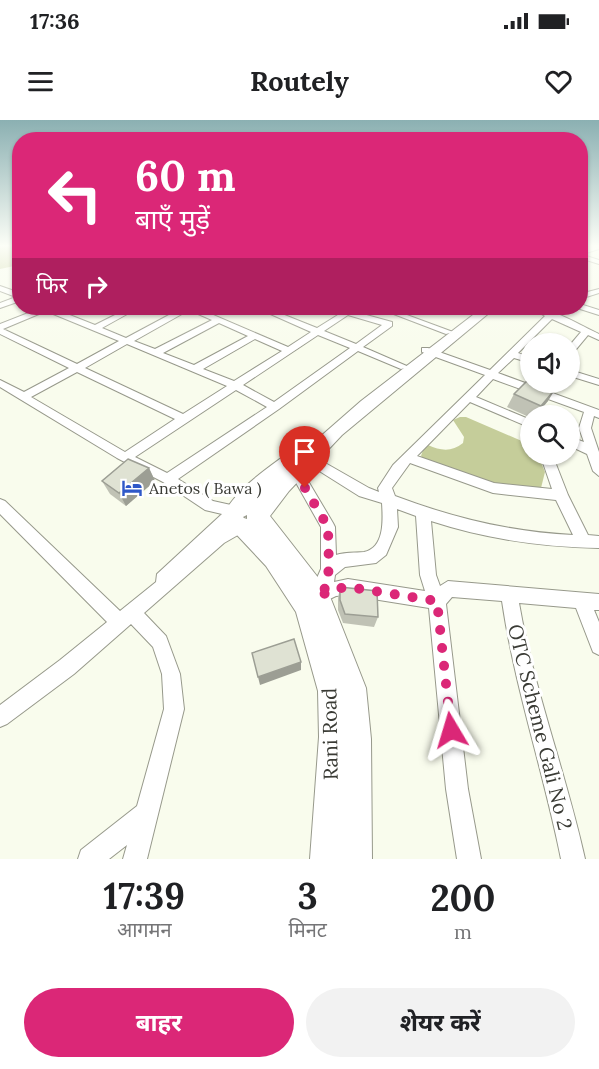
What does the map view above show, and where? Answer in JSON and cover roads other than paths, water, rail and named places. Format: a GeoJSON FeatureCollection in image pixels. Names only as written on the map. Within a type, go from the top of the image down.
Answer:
{"type":"FeatureCollection","features":[{"type":"Feature","properties":{"kind":"highway"},"geometry":{"type":"LineString","coordinates":[[246,518],[263,482],[404,367],[429,352],[449,332],[472,315]]}},
{"type":"Feature","properties":{"kind":"highway"},"geometry":{"type":"LineString","coordinates":[[246,518],[275,493],[326,440],[429,352],[479,315]]}},
{"type":"Feature","properties":{"kind":"highway","name":"Rani Road"},"geometry":{"type":"LineString","coordinates":[[246,518],[273,559],[312,600],[312,617],[332,691],[334,737],[328,859]]}},
{"type":"Feature","properties":{"kind":"highway"},"geometry":{"type":"LineString","coordinates":[[312,600],[352,688],[356,739],[354,859]]}},
{"type":"Feature","properties":{"kind":"street"},"geometry":{"type":"LineString","coordinates":[[0,329],[31,315]]}},
{"type":"Feature","properties":{"kind":"street"},"geometry":{"type":"LineString","coordinates":[[64,315],[236,386],[275,407]]}},
{"type":"Feature","properties":{"kind":"street"},"geometry":{"type":"LineString","coordinates":[[95,328],[120,315]]}},
{"type":"Feature","properties":{"kind":"street"},"geometry":{"type":"LineString","coordinates":[[25,396],[173,315]]}},
{"type":"Feature","properties":{"kind":"street"},"geometry":{"type":"LineString","coordinates":[[207,315],[288,350]]}},
{"type":"Feature","properties":{"kind":"street"},"geometry":{"type":"LineString","coordinates":[[278,315],[404,367]]}},
{"type":"Feature","properties":{"kind":"street"},"geometry":{"type":"LineString","coordinates":[[126,457],[343,315]]}},
{"type":"Feature","properties":{"kind":"street"},"geometry":{"type":"LineString","coordinates":[[168,479],[275,407],[389,324],[358,315]]}},
{"type":"Feature","properties":{"kind":"street"},"geometry":{"type":"LineString","coordinates":[[409,315],[449,332]]}},
{"type":"Feature","properties":{"kind":"street"},"geometry":{"type":"LineString","coordinates":[[329,570],[342,560],[371,558],[381,550],[392,527],[389,500],[385,488],[398,468],[551,315],[599,337]]}},
{"type":"Feature","properties":{"kind":"street"},"geometry":{"type":"LineString","coordinates":[[155,353],[219,320]]}},
{"type":"Feature","properties":{"kind":"street"},"geometry":{"type":"LineString","coordinates":[[0,329],[75,368],[184,419]]}},
{"type":"Feature","properties":{"kind":"street"},"geometry":{"type":"LineString","coordinates":[[580,339],[587,331]]}},
{"type":"Feature","properties":{"kind":"street"},"geometry":{"type":"LineString","coordinates":[[195,369],[254,336]]}},
{"type":"Feature","properties":{"kind":"street"},"geometry":{"type":"LineString","coordinates":[[429,352],[594,412],[585,428],[599,471]]}},
{"type":"Feature","properties":{"kind":"street"},"geometry":{"type":"LineString","coordinates":[[511,354],[520,357]]}},
{"type":"Feature","properties":{"kind":"street"},"geometry":{"type":"LineString","coordinates":[[580,376],[599,382]]}},
{"type":"Feature","properties":{"kind":"street"},"geometry":{"type":"LineString","coordinates":[[0,383],[168,479],[210,506],[246,518],[67,666],[0,717]]}},
{"type":"Feature","properties":{"kind":"street"},"geometry":{"type":"LineString","coordinates":[[467,397],[520,419]]}},
{"type":"Feature","properties":{"kind":"street"},"geometry":{"type":"LineString","coordinates":[[580,446],[592,451]]}},
{"type":"Feature","properties":{"kind":"street"},"geometry":{"type":"LineString","coordinates":[[409,458],[493,488],[561,495]]}},
{"type":"Feature","properties":{"kind":"street"},"geometry":{"type":"LineString","coordinates":[[302,465],[364,492],[423,513],[498,534],[531,539],[592,542]]}},
{"type":"Feature","properties":{"kind":"street"},"geometry":{"type":"LineString","coordinates":[[302,465],[328,527],[329,570],[326,587],[312,600]]}},
{"type":"Feature","properties":{"kind":"street"},"geometry":{"type":"LineString","coordinates":[[550,465],[561,495],[592,542]]}},
{"type":"Feature","properties":{"kind":"street"},"geometry":{"type":"LineString","coordinates":[[0,505],[95,596],[132,612],[160,642],[171,674],[174,709],[135,859]]}},
{"type":"Feature","properties":{"kind":"street"},"geometry":{"type":"LineString","coordinates":[[423,513],[428,575],[437,601],[457,789],[469,859]]}},
{"type":"Feature","properties":{"kind":"street"},"geometry":{"type":"LineString","coordinates":[[312,600],[334,589],[348,587],[437,601]]}},
{"type":"Feature","properties":{"kind":"street"},"geometry":{"type":"LineString","coordinates":[[437,601],[448,589],[591,601],[599,646]]}},
{"type":"Feature","properties":{"kind":"street","name":"OTC Scheme Gali No 2"},"geometry":{"type":"LineString","coordinates":[[509,595],[527,687],[554,776],[573,859]]}},
{"type":"Feature","properties":{"kind":"street"},"geometry":{"type":"LineString","coordinates":[[90,859],[147,813]]}},
{"type":"Feature","properties":{"kind":"place","name":"Anetos ( Bawa )"},"geometry":{"type":"Point","coordinates":[132,488]}}]}
